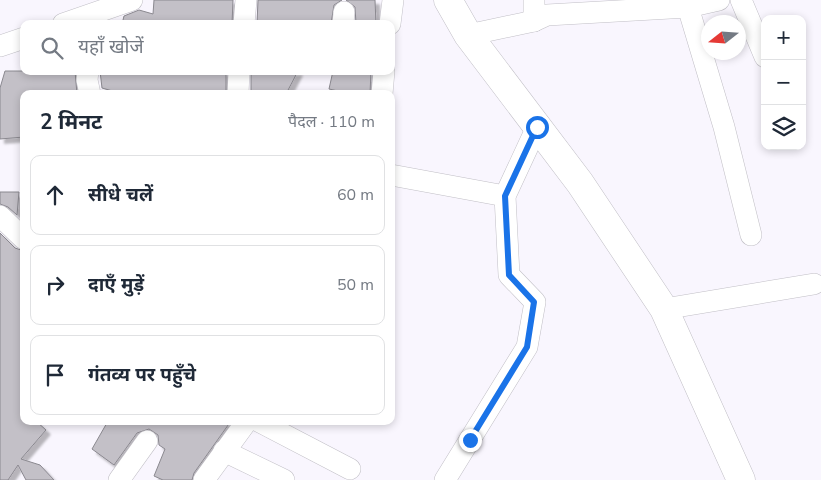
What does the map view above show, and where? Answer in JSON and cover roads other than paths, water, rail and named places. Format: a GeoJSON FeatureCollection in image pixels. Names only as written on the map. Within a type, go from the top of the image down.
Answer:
{"type":"FeatureCollection","features":[{"type":"Feature","properties":{"kind":"street"},"geometry":{"type":"LineString","coordinates":[[96,18],[132,0]]}},
{"type":"Feature","properties":{"kind":"street"},"geometry":{"type":"LineString","coordinates":[[244,20],[246,0]]}},
{"type":"Feature","properties":{"kind":"street"},"geometry":{"type":"LineString","coordinates":[[390,20],[393,0]]}},
{"type":"Feature","properties":{"kind":"street"},"geometry":{"type":"LineString","coordinates":[[448,0],[468,35],[580,183],[664,309],[741,480]]}},
{"type":"Feature","properties":{"kind":"street"},"geometry":{"type":"LineString","coordinates":[[534,0],[534,21]]}},
{"type":"Feature","properties":{"kind":"street"},"geometry":{"type":"LineString","coordinates":[[468,35],[534,21],[547,15],[688,7],[719,0]]}},
{"type":"Feature","properties":{"kind":"street"},"geometry":{"type":"LineString","coordinates":[[742,0],[761,47]]}},
{"type":"Feature","properties":{"kind":"street"},"geometry":{"type":"LineString","coordinates":[[688,7],[724,127],[751,235]]}},
{"type":"Feature","properties":{"kind":"street"},"geometry":{"type":"LineString","coordinates":[[0,46],[20,39]]}},
{"type":"Feature","properties":{"kind":"street"},"geometry":{"type":"LineString","coordinates":[[88,75],[89,90]]}},
{"type":"Feature","properties":{"kind":"street"},"geometry":{"type":"LineString","coordinates":[[238,90],[239,75]]}},
{"type":"Feature","properties":{"kind":"street"},"geometry":{"type":"LineString","coordinates":[[382,90],[384,75]]}},
{"type":"Feature","properties":{"kind":"street"},"geometry":{"type":"LineString","coordinates":[[445,480],[527,347],[534,302],[509,275],[505,196],[537,127]]}},
{"type":"Feature","properties":{"kind":"street"},"geometry":{"type":"LineString","coordinates":[[395,176],[505,196]]}},
{"type":"Feature","properties":{"kind":"street"},"geometry":{"type":"LineString","coordinates":[[0,216],[20,235]]}},
{"type":"Feature","properties":{"kind":"street"},"geometry":{"type":"LineString","coordinates":[[664,309],[814,284]]}},
{"type":"Feature","properties":{"kind":"street"},"geometry":{"type":"LineString","coordinates":[[204,480],[244,425]]}},
{"type":"Feature","properties":{"kind":"street"},"geometry":{"type":"LineString","coordinates":[[266,425],[350,469]]}},
{"type":"Feature","properties":{"kind":"street"},"geometry":{"type":"LineString","coordinates":[[119,480],[147,441]]}},
{"type":"Feature","properties":{"kind":"street"},"geometry":{"type":"LineString","coordinates":[[224,451],[284,480]]}}]}
